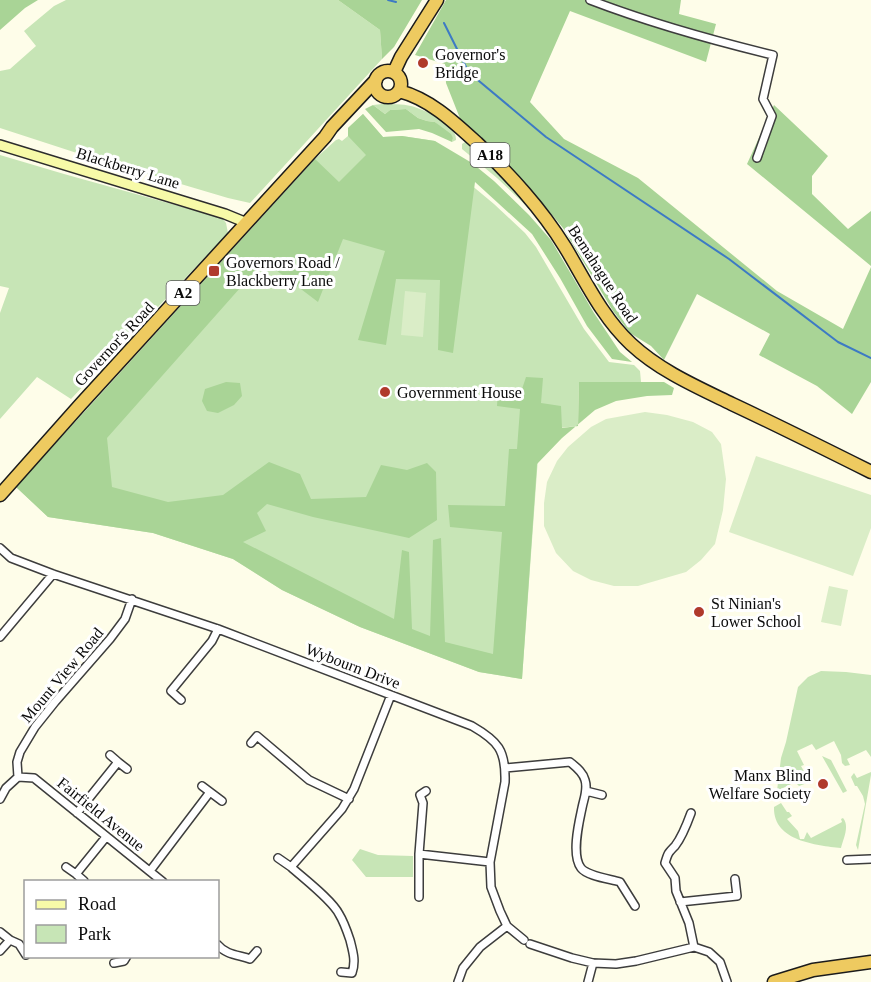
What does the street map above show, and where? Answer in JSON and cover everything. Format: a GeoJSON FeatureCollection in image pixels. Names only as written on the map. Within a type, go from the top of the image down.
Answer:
{"type":"FeatureCollection","features":[{"type":"Feature","properties":{"kind":"highway"},"geometry":{"type":"LineString","coordinates":[[399,91],[401,81],[394,72],[437,0]]}},
{"type":"Feature","properties":{"kind":"highway","name":"A2"},"geometry":{"type":"LineString","coordinates":[[376,80],[381,73],[394,72]]}},
{"type":"Feature","properties":{"kind":"highway"},"geometry":{"type":"LineString","coordinates":[[376,80],[376,87],[382,95]]}},
{"type":"Feature","properties":{"kind":"highway","name":"Governor's Road"},"geometry":{"type":"LineString","coordinates":[[0,495],[376,80]]}},
{"type":"Feature","properties":{"kind":"highway","name":"A2"},"geometry":{"type":"LineString","coordinates":[[382,95],[393,96],[399,91]]}},
{"type":"Feature","properties":{"kind":"highway","name":"Bemahague Road"},"geometry":{"type":"LineString","coordinates":[[399,91],[418,98],[438,110],[468,135],[522,188],[547,219],[596,299],[630,344],[682,380],[871,472]]}},
{"type":"Feature","properties":{"kind":"highway","name":"Governor's Road"},"geometry":{"type":"LineString","coordinates":[[325,137],[336,130],[360,106],[382,95]]}},
{"type":"Feature","properties":{"kind":"highway"},"geometry":{"type":"LineString","coordinates":[[774,982],[813,970],[871,962]]}},
{"type":"Feature","properties":{"kind":"main road","name":"Blackberry Lane"},"geometry":{"type":"LineString","coordinates":[[0,145],[225,213],[247,223]]}},
{"type":"Feature","properties":{"kind":"street"},"geometry":{"type":"LineString","coordinates":[[590,0],[688,33],[774,55],[763,99],[772,116],[757,158]]}},
{"type":"Feature","properties":{"kind":"street","name":"Wybourn Drive"},"geometry":{"type":"LineString","coordinates":[[0,548],[11,558],[53,574],[218,629],[472,726],[491,737],[500,749],[506,768]]}},
{"type":"Feature","properties":{"kind":"street"},"geometry":{"type":"LineString","coordinates":[[0,637],[53,574]]}},
{"type":"Feature","properties":{"kind":"street","name":"Mount View Road"},"geometry":{"type":"LineString","coordinates":[[18,777],[17,762],[20,752],[35,727],[110,639],[125,619],[132,599]]}},
{"type":"Feature","properties":{"kind":"street"},"geometry":{"type":"LineString","coordinates":[[181,700],[168,689],[212,641],[218,629]]}},
{"type":"Feature","properties":{"kind":"street"},"geometry":{"type":"LineString","coordinates":[[291,867],[349,799],[391,695]]}},
{"type":"Feature","properties":{"kind":"street"},"geometry":{"type":"LineString","coordinates":[[251,743],[257,736],[309,780],[349,799]]}},
{"type":"Feature","properties":{"kind":"street"},"geometry":{"type":"LineString","coordinates":[[110,755],[127,769]]}},
{"type":"Feature","properties":{"kind":"street"},"geometry":{"type":"LineString","coordinates":[[77,813],[118,762]]}},
{"type":"Feature","properties":{"kind":"street"},"geometry":{"type":"LineString","coordinates":[[635,906],[620,882],[589,874],[581,869],[576,846],[586,791],[585,778],[580,770],[570,762],[506,768],[490,862],[491,887],[507,926],[527,942],[593,963],[615,964],[636,961],[694,947],[709,952],[720,962],[727,982]]}},
{"type":"Feature","properties":{"kind":"street"},"geometry":{"type":"LineString","coordinates":[[0,799],[6,788],[18,777]]}},
{"type":"Feature","properties":{"kind":"street","name":"Fairfield Avenue"},"geometry":{"type":"LineString","coordinates":[[18,777],[34,778],[161,880]]}},
{"type":"Feature","properties":{"kind":"street"},"geometry":{"type":"LineString","coordinates":[[202,786],[222,801]]}},
{"type":"Feature","properties":{"kind":"street"},"geometry":{"type":"LineString","coordinates":[[419,897],[419,854],[423,802],[420,795],[426,791]]}},
{"type":"Feature","properties":{"kind":"street"},"geometry":{"type":"LineString","coordinates":[[586,791],[602,795]]}},
{"type":"Feature","properties":{"kind":"street"},"geometry":{"type":"LineString","coordinates":[[150,871],[210,792]]}},
{"type":"Feature","properties":{"kind":"street"},"geometry":{"type":"LineString","coordinates":[[691,813],[687,826],[675,846],[668,851],[665,863],[675,878],[676,891],[689,923],[694,947]]}},
{"type":"Feature","properties":{"kind":"street"},"geometry":{"type":"LineString","coordinates":[[76,874],[106,837]]}},
{"type":"Feature","properties":{"kind":"street"},"geometry":{"type":"LineString","coordinates":[[419,854],[490,862]]}},
{"type":"Feature","properties":{"kind":"street"},"geometry":{"type":"LineString","coordinates":[[278,858],[291,867],[339,912],[354,955],[352,973],[341,972]]}},
{"type":"Feature","properties":{"kind":"street"},"geometry":{"type":"LineString","coordinates":[[847,860],[871,859]]}},
{"type":"Feature","properties":{"kind":"street"},"geometry":{"type":"LineString","coordinates":[[66,867],[83,880]]}},
{"type":"Feature","properties":{"kind":"street"},"geometry":{"type":"LineString","coordinates":[[680,902],[737,896],[735,879]]}},
{"type":"Feature","properties":{"kind":"street"},"geometry":{"type":"LineString","coordinates":[[458,982],[463,968],[480,947],[507,926]]}},
{"type":"Feature","properties":{"kind":"street"},"geometry":{"type":"LineString","coordinates":[[0,932],[20,944],[24,951]]}},
{"type":"Feature","properties":{"kind":"street"},"geometry":{"type":"LineString","coordinates":[[0,951],[10,940]]}},
{"type":"Feature","properties":{"kind":"street"},"geometry":{"type":"LineString","coordinates":[[219,947],[229,954],[250,959],[256,951]]}},
{"type":"Feature","properties":{"kind":"street"},"geometry":{"type":"LineString","coordinates":[[114,963],[127,958]]}},
{"type":"Feature","properties":{"kind":"street"},"geometry":{"type":"LineString","coordinates":[[588,982],[593,963]]}},
{"type":"Feature","properties":{"kind":"green space"},"geometry":{"type":"Polygon","coordinates":[[[0,0],[38,0],[0,30],[0,0]]]}},
{"type":"Feature","properties":{"kind":"green space"},"geometry":{"type":"Polygon","coordinates":[[[66,0],[338,0],[380,30],[382,59],[250,203],[83,155],[0,128],[0,71],[10,69],[36,46],[24,31],[54,6],[66,0]]]}},
{"type":"Feature","properties":{"kind":"green space"},"geometry":{"type":"Polygon","coordinates":[[[338,0],[422,0],[394,47],[382,59],[380,30],[338,0]]]}},
{"type":"Feature","properties":{"kind":"green space"},"geometry":{"type":"Polygon","coordinates":[[[446,0],[681,0],[679,14],[716,24],[706,62],[570,11],[530,102],[564,139],[638,178],[777,291],[843,329],[871,267],[871,382],[852,414],[817,386],[759,355],[770,334],[697,294],[664,360],[651,346],[630,333],[613,311],[563,228],[489,146],[461,121],[446,83],[445,64],[415,55],[446,0]]]}},
{"type":"Feature","properties":{"kind":"green space"},"geometry":{"type":"Polygon","coordinates":[[[373,105],[411,106],[432,114],[452,128],[456,140],[452,142],[453,138],[435,122],[418,118],[406,109],[390,110],[385,114],[373,105]]]}},
{"type":"Feature","properties":{"kind":"green space"},"geometry":{"type":"Polygon","coordinates":[[[373,105],[385,114],[390,110],[406,109],[418,118],[435,122],[451,134],[452,142],[419,129],[386,132],[365,109],[373,105]]]}},
{"type":"Feature","properties":{"kind":"green space"},"geometry":{"type":"Polygon","coordinates":[[[774,105],[828,156],[812,176],[812,194],[848,229],[871,211],[871,266],[747,164],[774,105]]]}},
{"type":"Feature","properties":{"kind":"green space","name":"Government House"},"geometry":{"type":"Polygon","coordinates":[[[363,114],[383,137],[402,136],[435,141],[458,174],[525,233],[536,247],[584,329],[609,362],[634,365],[640,371],[641,382],[579,382],[578,426],[540,430],[522,679],[479,672],[360,627],[282,590],[233,559],[153,533],[48,517],[16,487],[315,159],[336,140],[342,141],[348,136],[348,128],[363,114]]]}},
{"type":"Feature","properties":{"kind":"green space"},"geometry":{"type":"Polygon","coordinates":[[[363,114],[383,137],[402,136],[435,141],[472,163],[494,181],[551,240],[594,313],[620,352],[632,362],[612,359],[587,326],[532,234],[475,182],[453,353],[438,350],[440,280],[396,279],[386,345],[358,340],[385,251],[343,239],[318,302],[264,261],[107,438],[112,487],[168,502],[223,495],[269,462],[300,474],[311,499],[366,497],[381,465],[407,470],[427,463],[436,472],[437,520],[409,538],[313,517],[267,504],[257,513],[266,531],[243,542],[394,619],[402,550],[409,552],[412,629],[430,636],[433,540],[441,538],[445,642],[493,654],[502,532],[450,527],[448,505],[505,506],[509,449],[517,449],[520,409],[497,406],[498,390],[521,392],[526,377],[543,378],[541,403],[561,406],[562,428],[576,426],[537,464],[522,679],[479,672],[360,627],[282,590],[233,559],[153,533],[48,517],[16,487],[315,159],[339,182],[366,155],[348,136],[348,128],[363,114]]]}},
{"type":"Feature","properties":{"kind":"green space"},"geometry":{"type":"Polygon","coordinates":[[[468,142],[501,173],[537,216],[462,149],[462,144],[468,142]]]}},
{"type":"Feature","properties":{"kind":"green space"},"geometry":{"type":"Polygon","coordinates":[[[0,155],[222,218],[226,223],[228,233],[71,399],[37,377],[0,419],[0,313],[9,288],[0,286],[0,155]]]}},
{"type":"Feature","properties":{"kind":"green space"},"geometry":{"type":"Polygon","coordinates":[[[405,291],[426,293],[423,337],[401,335],[405,291]]]}},
{"type":"Feature","properties":{"kind":"green space"},"geometry":{"type":"Polygon","coordinates":[[[226,382],[240,383],[242,396],[234,405],[218,413],[207,411],[202,401],[205,389],[226,382]]]}},
{"type":"Feature","properties":{"kind":"green space"},"geometry":{"type":"Polygon","coordinates":[[[579,382],[664,382],[674,388],[672,395],[616,401],[595,410],[578,424],[579,382]]]}},
{"type":"Feature","properties":{"kind":"green space"},"geometry":{"type":"Polygon","coordinates":[[[645,412],[693,422],[712,432],[721,444],[726,479],[723,510],[715,544],[686,572],[638,586],[614,586],[591,580],[573,571],[556,553],[544,526],[547,482],[557,461],[568,447],[591,427],[606,419],[645,412]]]}},
{"type":"Feature","properties":{"kind":"green space"},"geometry":{"type":"Polygon","coordinates":[[[756,456],[871,495],[871,528],[853,576],[729,532],[756,456]]]}},
{"type":"Feature","properties":{"kind":"green space"},"geometry":{"type":"Polygon","coordinates":[[[829,586],[848,590],[841,626],[821,622],[829,586]]]}},
{"type":"Feature","properties":{"kind":"green space"},"geometry":{"type":"Polygon","coordinates":[[[821,671],[871,675],[871,757],[866,750],[847,759],[850,765],[845,766],[834,741],[816,750],[812,744],[797,751],[804,765],[801,766],[810,782],[799,786],[795,782],[777,791],[781,758],[798,687],[808,677],[821,671]]]}},
{"type":"Feature","properties":{"kind":"green space"},"geometry":{"type":"Polygon","coordinates":[[[822,756],[831,760],[847,791],[843,793],[822,756]]]}},
{"type":"Feature","properties":{"kind":"green space"},"geometry":{"type":"Polygon","coordinates":[[[871,772],[858,850],[856,845],[865,804],[863,796],[851,777],[854,773],[857,778],[871,772]]]}},
{"type":"Feature","properties":{"kind":"green space"},"geometry":{"type":"Polygon","coordinates":[[[781,803],[792,816],[787,819],[798,831],[800,839],[804,839],[807,832],[811,838],[842,822],[843,818],[846,829],[841,848],[809,843],[788,834],[776,818],[774,807],[781,803]]]}},
{"type":"Feature","properties":{"kind":"green space"},"geometry":{"type":"Polygon","coordinates":[[[360,849],[378,855],[413,856],[413,877],[366,877],[352,860],[360,849]]]}},
{"type":"Feature","properties":{"kind":"waterway"},"geometry":{"type":"LineString","coordinates":[[388,0],[396,2]]}},
{"type":"Feature","properties":{"kind":"waterway"},"geometry":{"type":"LineString","coordinates":[[444,23],[468,71]]}},
{"type":"Feature","properties":{"kind":"waterway"},"geometry":{"type":"LineString","coordinates":[[473,76],[546,137],[729,259],[838,342],[871,358]]}},
{"type":"Feature","properties":{"kind":"place","name":"Governor's Bridge"},"geometry":{"type":"Point","coordinates":[423,63]}},
{"type":"Feature","properties":{"kind":"place","name":"Governors Road / Blackberry Lane"},"geometry":{"type":"Point","coordinates":[214,271]}},
{"type":"Feature","properties":{"kind":"place","name":"Government House"},"geometry":{"type":"Point","coordinates":[385,392]}},
{"type":"Feature","properties":{"kind":"place","name":"St Ninian's Lower School"},"geometry":{"type":"Point","coordinates":[699,612]}},
{"type":"Feature","properties":{"kind":"place","name":"Manx Blind Welfare Society"},"geometry":{"type":"Point","coordinates":[823,784]}}]}
